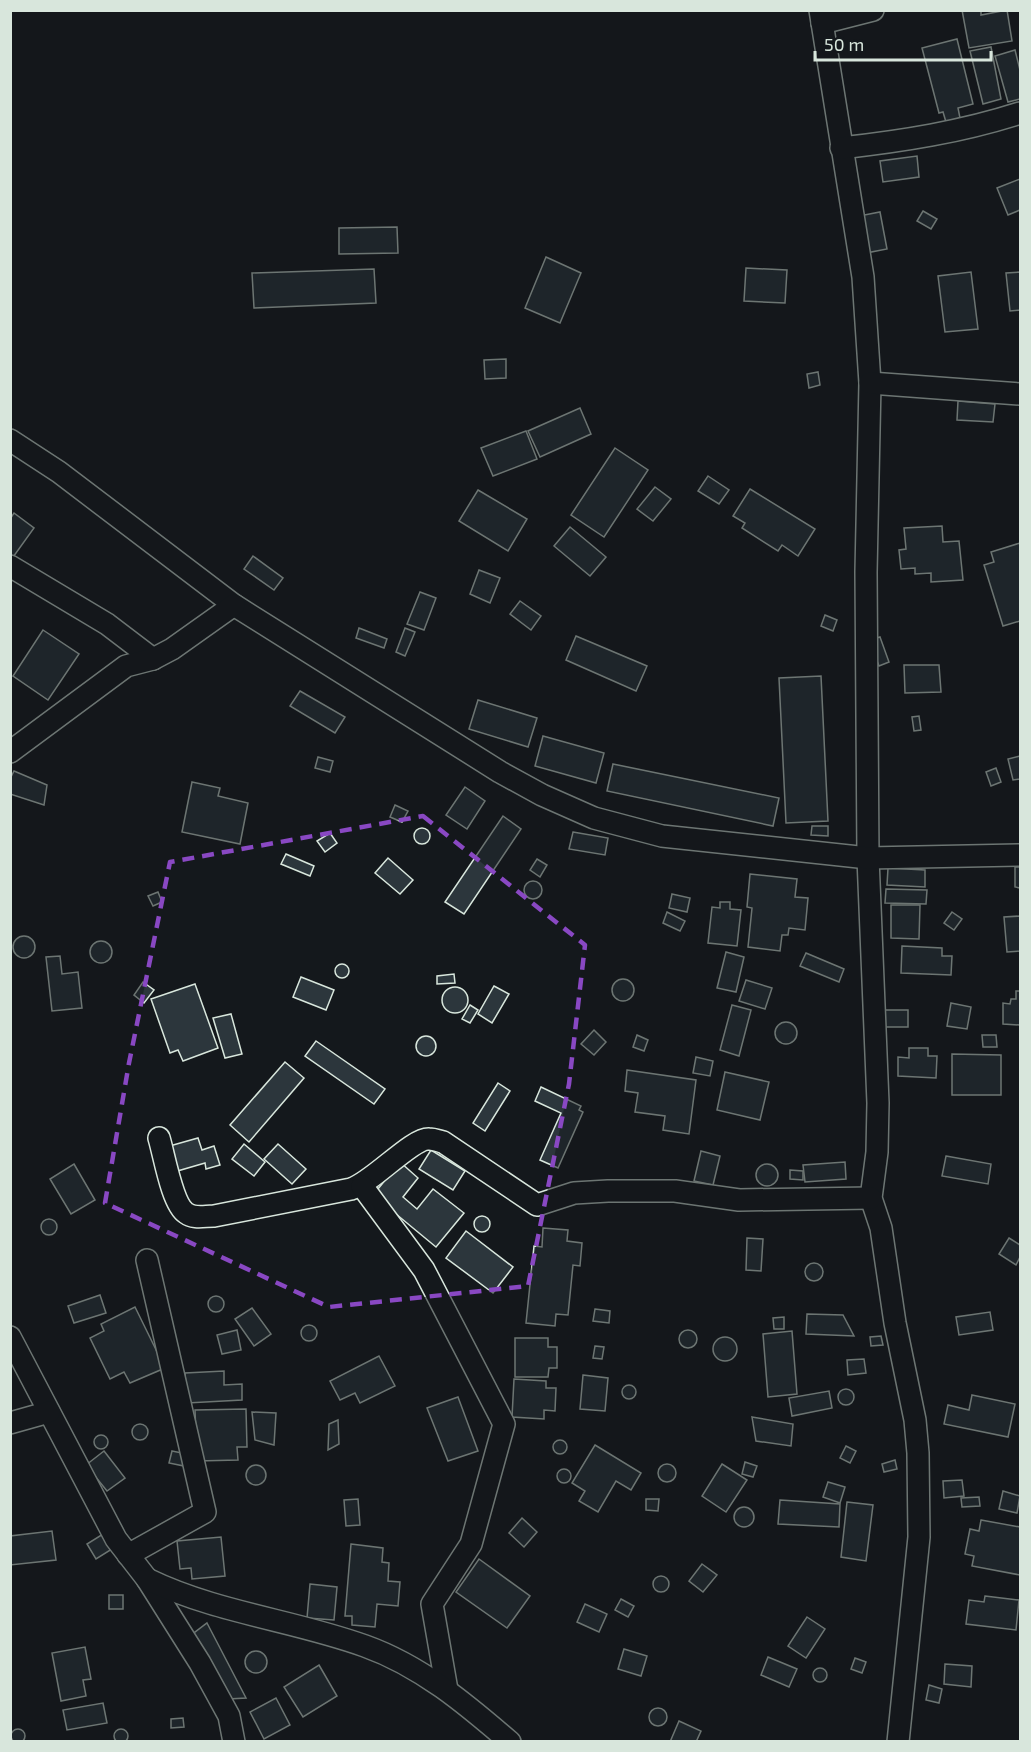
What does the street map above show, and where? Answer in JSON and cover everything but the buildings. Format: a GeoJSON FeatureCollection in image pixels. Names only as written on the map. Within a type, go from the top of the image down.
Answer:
{"type":"FeatureCollection","features":[{"type":"Feature","properties":{"kind":"street"},"geometry":{"type":"LineString","coordinates":[[873,10],[821,17],[863,277],[870,383],[866,572],[868,858],[878,1102],[877,1152],[871,1198],[881,1228],[895,1323],[915,1420],[918,1453],[919,1537],[898,1742]]}},
{"type":"Feature","properties":{"kind":"street"},"geometry":{"type":"LineString","coordinates":[[841,148],[927,138],[979,126],[1020,113]]}},
{"type":"Feature","properties":{"kind":"street"},"geometry":{"type":"LineString","coordinates":[[870,383],[1020,394]]}},
{"type":"Feature","properties":{"kind":"street"},"geometry":{"type":"LineString","coordinates":[[10,440],[59,472],[234,605],[500,772],[542,795],[594,818],[662,836],[868,858],[1020,855]]}},
{"type":"Feature","properties":{"kind":"street"},"geometry":{"type":"LineString","coordinates":[[10,566],[107,624],[153,659]]}},
{"type":"Feature","properties":{"kind":"street"},"geometry":{"type":"LineString","coordinates":[[10,752],[126,666],[153,659],[234,605]]}},
{"type":"Feature","properties":{"kind":"street"},"geometry":{"type":"LineString","coordinates":[[159,1138],[177,1200],[183,1211],[194,1217],[214,1216],[362,1186],[417,1143],[428,1138],[443,1142],[537,1205],[574,1193],[608,1191],[675,1191],[739,1200],[871,1198]]}},
{"type":"Feature","properties":{"kind":"street"},"geometry":{"type":"LineString","coordinates":[[362,1186],[424,1270],[504,1424],[471,1544],[432,1604],[447,1690]]}},
{"type":"Feature","properties":{"kind":"street"},"geometry":{"type":"LineString","coordinates":[[128,1556],[205,1512],[147,1260]]}},
{"type":"Feature","properties":{"kind":"street"},"geometry":{"type":"LineString","coordinates":[[10,1337],[116,1539],[147,1579],[224,1707],[234,1742]]}},
{"type":"Feature","properties":{"kind":"street"},"geometry":{"type":"LineString","coordinates":[[10,1423],[49,1412]]}},
{"type":"Feature","properties":{"kind":"street"},"geometry":{"type":"LineString","coordinates":[[147,1579],[215,1606],[366,1647],[412,1667],[447,1690],[510,1742]]}},
{"type":"Feature","properties":{"kind":"highlighted area"},"geometry":{"type":"Polygon","coordinates":[[[423,816],[585,945],[569,1084],[528,1286],[329,1307],[105,1203],[129,1063],[170,862],[423,816]]]}}]}
